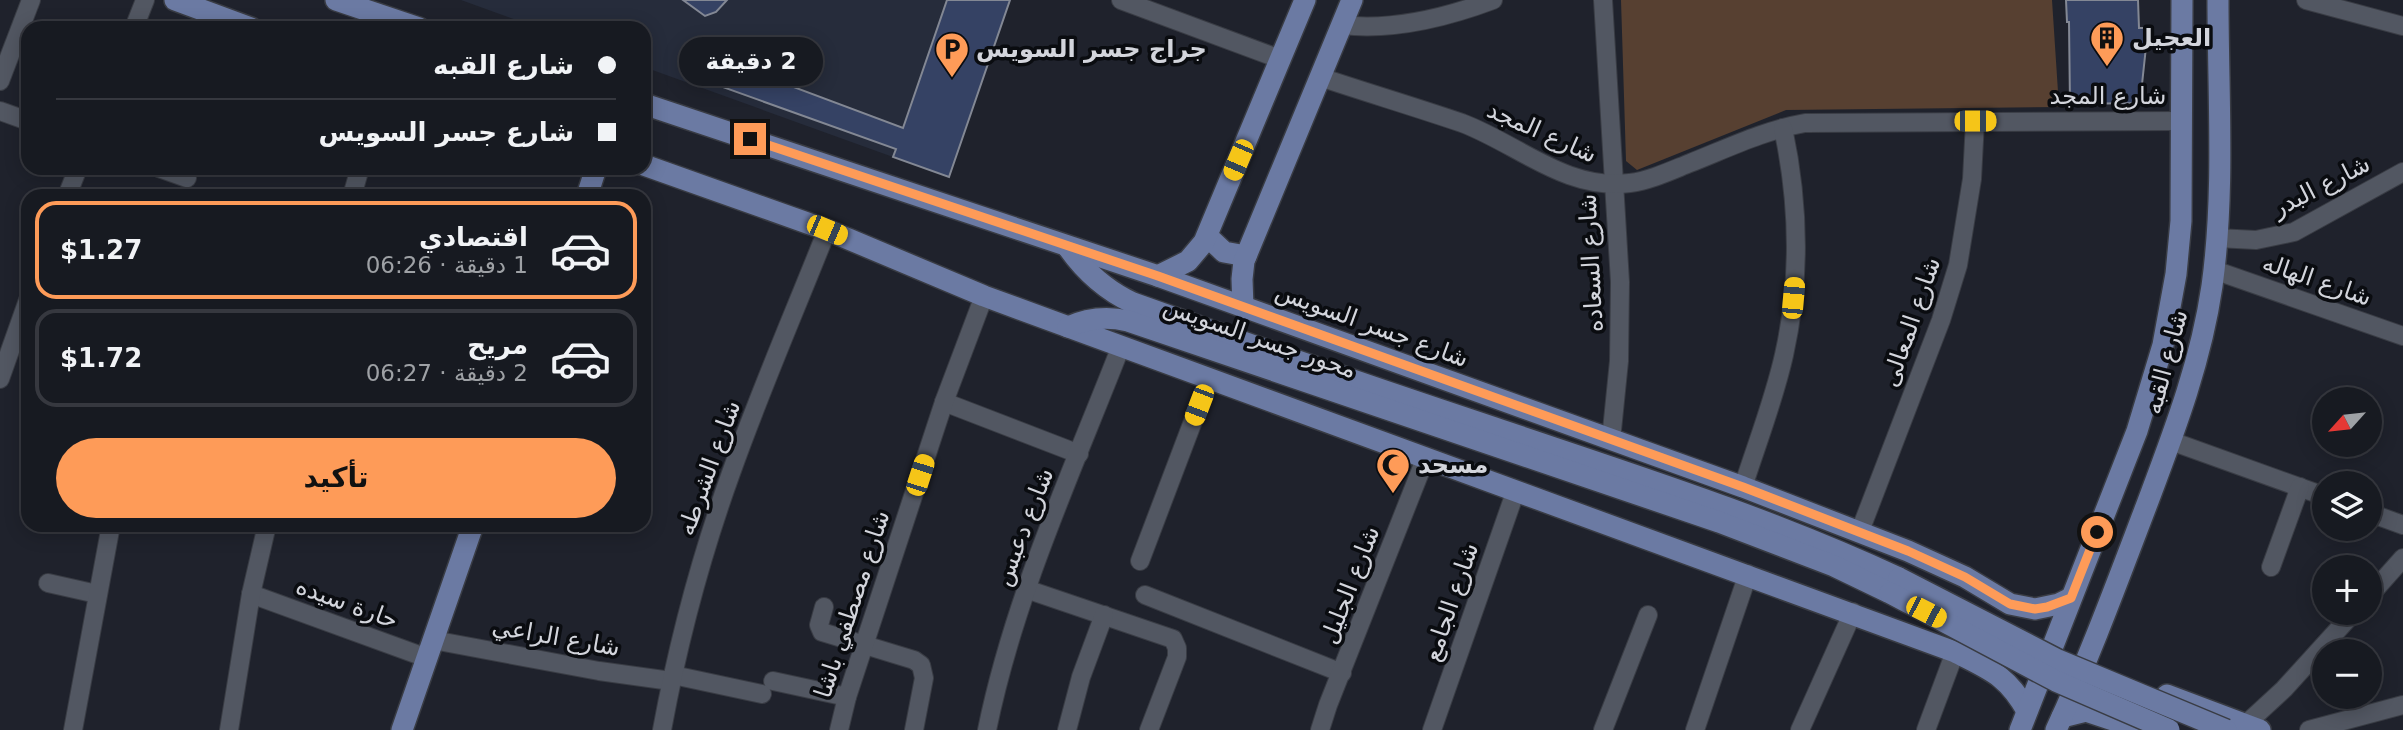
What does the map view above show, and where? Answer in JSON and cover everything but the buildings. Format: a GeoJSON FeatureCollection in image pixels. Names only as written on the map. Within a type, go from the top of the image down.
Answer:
{"type":"FeatureCollection","features":[{"type":"Feature","properties":{"kind":"main road"},"geometry":{"type":"LineString","coordinates":[[175,0],[232,21]]}},
{"type":"Feature","properties":{"kind":"main road"},"geometry":{"type":"LineString","coordinates":[[336,0],[398,21]]}},
{"type":"Feature","properties":{"kind":"main road"},"geometry":{"type":"LineString","coordinates":[[1158,276],[1188,261],[1206,236],[1306,0]]}},
{"type":"Feature","properties":{"kind":"main road"},"geometry":{"type":"LineString","coordinates":[[1243,307],[1242,279],[1246,256],[1352,0]]}},
{"type":"Feature","properties":{"kind":"main road","name":"شارع القبه"},"geometry":{"type":"LineString","coordinates":[[2024,720],[2137,431],[2163,345],[2176,274],[2181,220],[2182,0]]}},
{"type":"Feature","properties":{"kind":"main road","name":"شارع القبه"},"geometry":{"type":"LineString","coordinates":[[2059,723],[2091,652],[2171,441],[2198,356],[2214,270],[2217,238],[2218,0]]}},
{"type":"Feature","properties":{"kind":"main road","name":"شارع جسر السويس"},"geometry":{"type":"LineString","coordinates":[[651,106],[1158,276],[1743,487],[1953,570],[2010,604],[2035,609],[2071,598]]}},
{"type":"Feature","properties":{"kind":"main road"},"geometry":{"type":"LineString","coordinates":[[651,167],[827,230],[984,296],[1853,612],[1955,652],[1998,673],[2012,688],[2024,720]]}},
{"type":"Feature","properties":{"kind":"main road"},"geometry":{"type":"LineString","coordinates":[[1206,236],[1223,252],[1246,256]]}},
{"type":"Feature","properties":{"kind":"main road","name":"محور جسر السويس"},"geometry":{"type":"LineString","coordinates":[[1067,246],[1090,275],[1112,292],[1133,303],[1362,384],[1724,505],[1840,550],[2056,681],[2169,730]]}},
{"type":"Feature","properties":{"kind":"main road","name":"محور جسر السويس"},"geometry":{"type":"LineString","coordinates":[[1068,327],[1091,319],[1116,318],[1128,321],[1731,526],[1834,566],[1894,585],[2058,660],[2244,728]]}},
{"type":"Feature","properties":{"kind":"main road"},"geometry":{"type":"LineString","coordinates":[[402,730],[471,532]]}},
{"type":"Feature","properties":{"kind":"main road"},"geometry":{"type":"LineString","coordinates":[[1955,652],[1965,652],[1981,646],[1994,633],[1997,607],[1989,591]]}},
{"type":"Feature","properties":{"kind":"main road"},"geometry":{"type":"LineString","coordinates":[[2091,652],[2103,667],[2118,678],[2244,728]]}},
{"type":"Feature","properties":{"kind":"main road"},"geometry":{"type":"LineString","coordinates":[[2102,715],[2102,697],[2111,682],[2118,678]]}},
{"type":"Feature","properties":{"kind":"main road"},"geometry":{"type":"LineString","coordinates":[[2059,723],[2086,711],[2143,730]]}},
{"type":"Feature","properties":{"kind":"street"},"geometry":{"type":"LineString","coordinates":[[23,21],[31,0]]}},
{"type":"Feature","properties":{"kind":"street"},"geometry":{"type":"LineString","coordinates":[[137,21],[145,0]]}},
{"type":"Feature","properties":{"kind":"street"},"geometry":{"type":"LineString","coordinates":[[1121,0],[1280,60]]}},
{"type":"Feature","properties":{"kind":"street"},"geometry":{"type":"LineString","coordinates":[[1342,25],[1366,28],[1411,22],[1493,0]]}},
{"type":"Feature","properties":{"kind":"street","name":"شارع السعاده"},"geometry":{"type":"LineString","coordinates":[[1603,0],[1620,322],[1618,381],[1611,440]]}},
{"type":"Feature","properties":{"kind":"street"},"geometry":{"type":"LineString","coordinates":[[2306,0],[2372,9],[2403,26]]}},
{"type":"Feature","properties":{"kind":"street"},"geometry":{"type":"LineString","coordinates":[[0,81],[21,26]]}},
{"type":"Feature","properties":{"kind":"street","name":"شارع المجد"},"geometry":{"type":"LineString","coordinates":[[1320,78],[1463,124],[1570,176],[1612,184],[1658,176],[1755,136],[1821,122],[2182,121]]}},
{"type":"Feature","properties":{"kind":"street"},"geometry":{"type":"LineString","coordinates":[[0,111],[21,118]]}},
{"type":"Feature","properties":{"kind":"street","name":"شارع المعالى"},"geometry":{"type":"LineString","coordinates":[[1860,531],[1941,320],[1954,279],[1969,208],[1975,121]]}},
{"type":"Feature","properties":{"kind":"street"},"geometry":{"type":"LineString","coordinates":[[1743,487],[1774,391],[1792,308],[1796,222],[1783,128]]}},
{"type":"Feature","properties":{"kind":"street","name":"شارع البدر"},"geometry":{"type":"LineString","coordinates":[[2217,238],[2256,240],[2294,232],[2403,172]]}},
{"type":"Feature","properties":{"kind":"street"},"geometry":{"type":"LineString","coordinates":[[179,175],[187,178]]}},
{"type":"Feature","properties":{"kind":"street","name":"شارع الشرطه"},"geometry":{"type":"LineString","coordinates":[[662,730],[672,678],[701,564],[731,472],[827,230]]}},
{"type":"Feature","properties":{"kind":"street","name":"شارع الهاله"},"geometry":{"type":"LineString","coordinates":[[2214,270],[2403,336]]}},
{"type":"Feature","properties":{"kind":"street","name":"شارع مصطفي باشا"},"geometry":{"type":"LineString","coordinates":[[839,730],[847,697],[944,402],[984,296]]}},
{"type":"Feature","properties":{"kind":"street"},"geometry":{"type":"LineString","coordinates":[[0,379],[21,320]]}},
{"type":"Feature","properties":{"kind":"street","name":"شارع دعبس"},"geometry":{"type":"LineString","coordinates":[[987,730],[1001,667],[1026,589],[1121,346]]}},
{"type":"Feature","properties":{"kind":"street"},"geometry":{"type":"LineString","coordinates":[[1140,561],[1209,379]]}},
{"type":"Feature","properties":{"kind":"street"},"geometry":{"type":"LineString","coordinates":[[944,402],[1079,454]]}},
{"type":"Feature","properties":{"kind":"street"},"geometry":{"type":"LineString","coordinates":[[2171,441],[2312,492]]}},
{"type":"Feature","properties":{"kind":"street","name":"شارع الجليل"},"geometry":{"type":"LineString","coordinates":[[1320,730],[1426,457]]}},
{"type":"Feature","properties":{"kind":"street"},"geometry":{"type":"LineString","coordinates":[[2271,567],[2300,487]]}},
{"type":"Feature","properties":{"kind":"street","name":"شارع الجامع"},"geometry":{"type":"LineString","coordinates":[[1432,730],[1516,490]]}},
{"type":"Feature","properties":{"kind":"street"},"geometry":{"type":"LineString","coordinates":[[2382,517],[2403,525]]}},
{"type":"Feature","properties":{"kind":"street"},"geometry":{"type":"LineString","coordinates":[[73,730],[110,532]]}},
{"type":"Feature","properties":{"kind":"street"},"geometry":{"type":"LineString","coordinates":[[229,730],[251,594],[265,532]]}},
{"type":"Feature","properties":{"kind":"street"},"geometry":{"type":"LineString","coordinates":[[2382,582],[2403,558]]}},
{"type":"Feature","properties":{"kind":"street"},"geometry":{"type":"LineString","coordinates":[[1695,730],[1748,574]]}},
{"type":"Feature","properties":{"kind":"street"},"geometry":{"type":"LineString","coordinates":[[48,583],[97,594]]}},
{"type":"Feature","properties":{"kind":"street"},"geometry":{"type":"LineString","coordinates":[[1026,589],[1169,637],[1175,643],[1177,657],[1149,730]]}},
{"type":"Feature","properties":{"kind":"street","name":"حارة سيده"},"geometry":{"type":"LineString","coordinates":[[251,594],[430,649]]}},
{"type":"Feature","properties":{"kind":"street"},"geometry":{"type":"LineString","coordinates":[[1145,595],[1342,673]]}},
{"type":"Feature","properties":{"kind":"street"},"geometry":{"type":"LineString","coordinates":[[824,607],[819,625],[822,632],[914,660],[921,665],[924,678],[914,730]]}},
{"type":"Feature","properties":{"kind":"street"},"geometry":{"type":"LineString","coordinates":[[1800,730],[1853,612]]}},
{"type":"Feature","properties":{"kind":"street"},"geometry":{"type":"LineString","coordinates":[[1067,730],[1104,615]]}},
{"type":"Feature","properties":{"kind":"street"},"geometry":{"type":"LineString","coordinates":[[1603,730],[1648,615]]}},
{"type":"Feature","properties":{"kind":"street"},"geometry":{"type":"LineString","coordinates":[[2244,728],[2342,625]]}},
{"type":"Feature","properties":{"kind":"street","name":"شارع الراعي"},"geometry":{"type":"LineString","coordinates":[[430,649],[599,671],[847,697]]}},
{"type":"Feature","properties":{"kind":"street"},"geometry":{"type":"LineString","coordinates":[[1926,730],[1955,652]]}},
{"type":"Feature","properties":{"kind":"street"},"geometry":{"type":"LineString","coordinates":[[2309,730],[2403,705]]}},
{"type":"Feature","properties":{"kind":"shaded area"},"geometry":{"type":"Polygon","coordinates":[[[461,0],[947,0],[893,157],[651,70],[651,21],[519,21],[461,0]]]}},
{"type":"Feature","properties":{"kind":"shaded area"},"geometry":{"type":"Polygon","coordinates":[[[1621,0],[2052,0],[2059,107],[1786,110],[1637,170],[1626,161],[1621,0]]]}},
{"type":"Feature","properties":{"kind":"place","name":"العجيل"},"geometry":{"type":"Point","coordinates":[2107,68]}},
{"type":"Feature","properties":{"kind":"place","name":"جراج جسر السويس"},"geometry":{"type":"Point","coordinates":[952,79]}},
{"type":"Feature","properties":{"kind":"place","name":"مسحد"},"geometry":{"type":"Point","coordinates":[1393,495]}},
{"type":"Feature","properties":{"kind":"route"},"geometry":{"type":"LineString","coordinates":[[750,139],[1158,276],[1743,487],[1953,570],[2010,604],[2035,609],[2059,604],[2071,598],[2097,532]]}}]}
